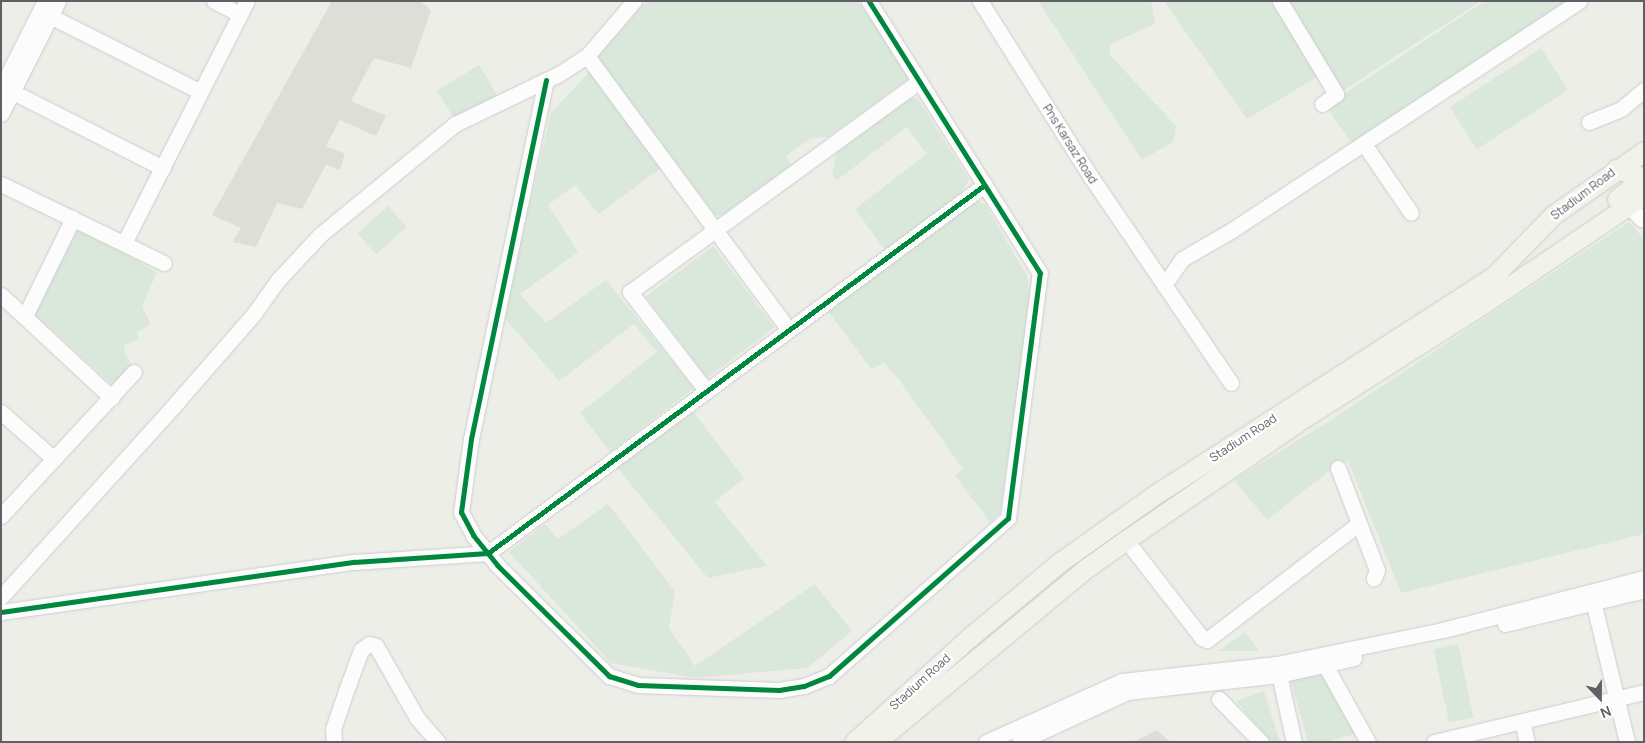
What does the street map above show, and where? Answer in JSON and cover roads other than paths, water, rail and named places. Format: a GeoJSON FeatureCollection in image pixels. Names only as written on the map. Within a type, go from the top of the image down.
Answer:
{"type":"FeatureCollection","features":[{"type":"Feature","properties":{"kind":"main road","name":"Stadium Road"},"geometry":{"type":"LineString","coordinates":[[854,742],[970,637],[1060,562],[1167,487],[1493,277],[1553,215],[1644,151]]}},
{"type":"Feature","properties":{"kind":"main road"},"geometry":{"type":"LineString","coordinates":[[1553,256],[1590,217],[1636,186],[1636,175],[1616,169]]}},
{"type":"Feature","properties":{"kind":"main road","name":"Stadium Road"},"geometry":{"type":"LineString","coordinates":[[876,742],[1085,569],[1126,540],[1296,423],[1553,256],[1640,212]]}},
{"type":"Feature","properties":{"kind":"street"},"geometry":{"type":"LineString","coordinates":[[2,109],[7,90],[46,10],[58,1]]}},
{"type":"Feature","properties":{"kind":"street"},"geometry":{"type":"LineString","coordinates":[[124,244],[244,8],[214,1]]}},
{"type":"Feature","properties":{"kind":"street"},"geometry":{"type":"LineString","coordinates":[[1,598],[254,315],[278,280],[320,235],[455,124],[546,80],[587,56],[634,1]]}},
{"type":"Feature","properties":{"kind":"street"},"geometry":{"type":"LineString","coordinates":[[546,80],[471,439],[462,512],[473,535],[488,553],[609,676],[638,685],[779,690],[829,676],[1008,518],[1040,273],[983,186],[869,1]]}},
{"type":"Feature","properties":{"kind":"street","name":"Pns Karsaz Road"},"geometry":{"type":"LineString","coordinates":[[980,1],[1091,178],[1231,383]]}},
{"type":"Feature","properties":{"kind":"street"},"geometry":{"type":"LineString","coordinates":[[1280,1],[1336,94],[1322,104]]}},
{"type":"Feature","properties":{"kind":"street"},"geometry":{"type":"LineString","coordinates":[[1164,285],[1182,259],[1364,144],[1579,1]]}},
{"type":"Feature","properties":{"kind":"street"},"geometry":{"type":"LineString","coordinates":[[46,10],[201,92]]}},
{"type":"Feature","properties":{"kind":"street"},"geometry":{"type":"LineString","coordinates":[[587,56],[788,329]]}},
{"type":"Feature","properties":{"kind":"street"},"geometry":{"type":"LineString","coordinates":[[706,389],[630,292],[919,81]]}},
{"type":"Feature","properties":{"kind":"street"},"geometry":{"type":"LineString","coordinates":[[7,90],[163,168]]}},
{"type":"Feature","properties":{"kind":"street"},"geometry":{"type":"LineString","coordinates":[[1589,122],[1622,108],[1644,90]]}},
{"type":"Feature","properties":{"kind":"street"},"geometry":{"type":"LineString","coordinates":[[1364,144],[1411,213]]}},
{"type":"Feature","properties":{"kind":"street"},"geometry":{"type":"LineString","coordinates":[[1,184],[164,263]]}},
{"type":"Feature","properties":{"kind":"street"},"geometry":{"type":"LineString","coordinates":[[1,612],[354,562],[488,553],[706,389],[983,186]]}},
{"type":"Feature","properties":{"kind":"street"},"geometry":{"type":"LineString","coordinates":[[25,316],[72,218]]}},
{"type":"Feature","properties":{"kind":"street"},"geometry":{"type":"LineString","coordinates":[[1,295],[112,398]]}},
{"type":"Feature","properties":{"kind":"street"},"geometry":{"type":"LineString","coordinates":[[1,516],[134,372]]}},
{"type":"Feature","properties":{"kind":"street"},"geometry":{"type":"LineString","coordinates":[[1,412],[54,460]]}},
{"type":"Feature","properties":{"kind":"street"},"geometry":{"type":"LineString","coordinates":[[1338,468],[1377,570],[1374,578]]}},
{"type":"Feature","properties":{"kind":"street"},"geometry":{"type":"LineString","coordinates":[[1126,540],[1202,638],[1207,640],[1358,524]]}},
{"type":"Feature","properties":{"kind":"street"},"geometry":{"type":"LineString","coordinates":[[986,742],[1122,681],[1325,665],[1591,597],[1644,578]]}},
{"type":"Feature","properties":{"kind":"street"},"geometry":{"type":"LineString","coordinates":[[1591,597],[1644,590]]}},
{"type":"Feature","properties":{"kind":"street"},"geometry":{"type":"LineString","coordinates":[[1591,597],[1627,742]]}},
{"type":"Feature","properties":{"kind":"street"},"geometry":{"type":"LineString","coordinates":[[1019,742],[1127,692],[1278,669],[1444,634]]}},
{"type":"Feature","properties":{"kind":"street"},"geometry":{"type":"LineString","coordinates":[[334,742],[333,729],[346,691],[361,650],[369,644],[376,646],[418,718],[438,742]]}},
{"type":"Feature","properties":{"kind":"street"},"geometry":{"type":"LineString","coordinates":[[1325,665],[1368,742]]}},
{"type":"Feature","properties":{"kind":"street"},"geometry":{"type":"LineString","coordinates":[[1278,669],[1294,742]]}},
{"type":"Feature","properties":{"kind":"street"},"geometry":{"type":"LineString","coordinates":[[1434,742],[1644,692]]}},
{"type":"Feature","properties":{"kind":"street"},"geometry":{"type":"LineString","coordinates":[[1219,699],[1260,742]]}},
{"type":"Feature","properties":{"kind":"street"},"geometry":{"type":"LineString","coordinates":[[1522,721],[1528,742]]}}]}
